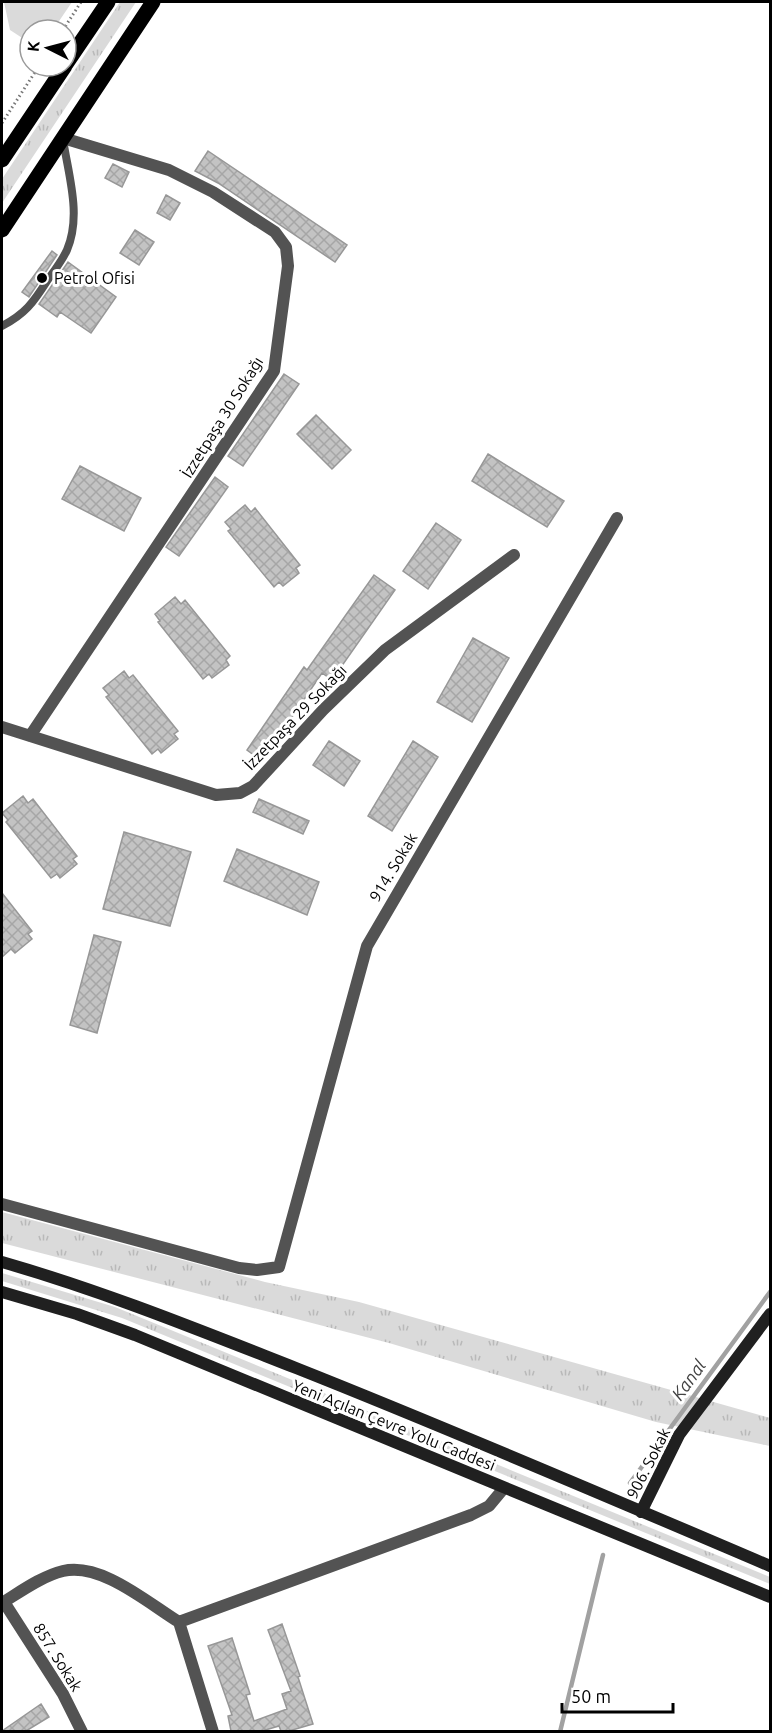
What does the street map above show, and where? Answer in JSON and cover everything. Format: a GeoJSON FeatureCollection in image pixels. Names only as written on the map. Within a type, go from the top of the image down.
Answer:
{"type":"FeatureCollection","features":[{"type":"Feature","properties":{"kind":"main road"},"geometry":{"type":"LineString","coordinates":[[78,46],[108,2]]}},
{"type":"Feature","properties":{"kind":"main road"},"geometry":{"type":"LineString","coordinates":[[2,230],[153,2]]}},
{"type":"Feature","properties":{"kind":"main road"},"geometry":{"type":"LineString","coordinates":[[2,160],[56,78]]}},
{"type":"Feature","properties":{"kind":"main road","name":"Yeni Açılan Çevre Yolu Caddesi"},"geometry":{"type":"LineString","coordinates":[[2,1262],[75,1283],[186,1324],[368,1397],[771,1566]]}},
{"type":"Feature","properties":{"kind":"main road","name":"Yeni Açılan Çevre Yolu Caddesi"},"geometry":{"type":"LineString","coordinates":[[2,1292],[126,1332],[771,1598]]}},
{"type":"Feature","properties":{"kind":"main road","name":"906. Sokak"},"geometry":{"type":"LineString","coordinates":[[642,1512],[652,1484],[679,1435],[771,1314]]}},
{"type":"Feature","properties":{"kind":"street","name":"İzzetpaşa 30 Sokağı"},"geometry":{"type":"LineString","coordinates":[[30,736],[274,371],[288,266],[286,248],[275,232],[213,192],[169,170],[63,138]]}},
{"type":"Feature","properties":{"kind":"street","name":"914. Sokak"},"geometry":{"type":"LineString","coordinates":[[2,1204],[239,1268],[257,1270],[279,1267],[368,946],[617,519]]}},
{"type":"Feature","properties":{"kind":"street","name":"İzzetpaşa 29 Sokağı"},"geometry":{"type":"LineString","coordinates":[[2,727],[216,795],[240,793],[253,786],[323,710],[385,650],[514,555]]}},
{"type":"Feature","properties":{"kind":"street"},"geometry":{"type":"LineString","coordinates":[[179,1622],[471,1515],[489,1506],[504,1488]]}},
{"type":"Feature","properties":{"kind":"street"},"geometry":{"type":"LineString","coordinates":[[3,1602],[63,1571],[80,1569],[108,1578],[179,1622],[213,1731]]}},
{"type":"Feature","properties":{"kind":"street","name":"857. Sokak"},"geometry":{"type":"LineString","coordinates":[[3,1602],[63,1694],[82,1731]]}},
{"type":"Feature","properties":{"kind":"lane"},"geometry":{"type":"LineString","coordinates":[[2,326],[29,308],[66,252],[71,239],[74,223],[73,205],[63,138]]}},
{"type":"Feature","properties":{"kind":"path"},"geometry":{"type":"LineString","coordinates":[[71,18],[81,2]]}},
{"type":"Feature","properties":{"kind":"path"},"geometry":{"type":"LineString","coordinates":[[2,123],[31,78]]}},
{"type":"Feature","properties":{"kind":"green space"},"geometry":{"type":"Polygon","coordinates":[[[4,2],[72,2],[61,18],[18,18],[18,35],[10,30],[4,2]]]}},
{"type":"Feature","properties":{"kind":"green space"},"geometry":{"type":"Polygon","coordinates":[[[120,2],[136,2],[2,203],[2,179],[69,78],[78,78],[78,65],[120,2]]]}},
{"type":"Feature","properties":{"kind":"green space"},"geometry":{"type":"Polygon","coordinates":[[[2,1212],[265,1282],[359,1302],[770,1418],[770,1446],[656,1422],[389,1343],[2,1243],[2,1212]]]}},
{"type":"Feature","properties":{"kind":"green space"},"geometry":{"type":"Polygon","coordinates":[[[2,1273],[115,1307],[770,1577],[770,1584],[122,1318],[2,1281],[2,1273]]]}},
{"type":"Feature","properties":{"kind":"building"},"geometry":{"type":"Polygon","coordinates":[[[208,151],[347,245],[335,262],[218,183],[195,171],[208,151]]]}},
{"type":"Feature","properties":{"kind":"building"},"geometry":{"type":"Polygon","coordinates":[[[113,164],[129,172],[122,187],[105,178],[113,164]]]}},
{"type":"Feature","properties":{"kind":"building"},"geometry":{"type":"Polygon","coordinates":[[[166,195],[180,203],[170,220],[157,213],[166,195]]]}},
{"type":"Feature","properties":{"kind":"building"},"geometry":{"type":"Polygon","coordinates":[[[135,230],[154,242],[139,265],[120,253],[135,230]]]}},
{"type":"Feature","properties":{"kind":"building"},"geometry":{"type":"Polygon","coordinates":[[[52,251],[57,255],[29,297],[22,292],[52,251]]]}},
{"type":"Feature","properties":{"kind":"building"},"geometry":{"type":"Polygon","coordinates":[[[68,262],[116,297],[91,333],[60,312],[57,317],[39,304],[68,262]]]}},
{"type":"Feature","properties":{"kind":"building"},"geometry":{"type":"Polygon","coordinates":[[[284,374],[299,384],[243,466],[228,456],[284,374]]]}},
{"type":"Feature","properties":{"kind":"building"},"geometry":{"type":"Polygon","coordinates":[[[316,415],[351,450],[332,469],[297,434],[316,415]]]}},
{"type":"Feature","properties":{"kind":"building"},"geometry":{"type":"Polygon","coordinates":[[[488,454],[564,501],[547,527],[472,481],[488,454]]]}},
{"type":"Feature","properties":{"kind":"building"},"geometry":{"type":"Polygon","coordinates":[[[80,466],[141,498],[124,531],[62,499],[80,466]]]}},
{"type":"Feature","properties":{"kind":"building"},"geometry":{"type":"Polygon","coordinates":[[[215,477],[228,487],[179,556],[166,547],[215,477]]]}},
{"type":"Feature","properties":{"kind":"building"},"geometry":{"type":"Polygon","coordinates":[[[245,505],[251,512],[255,508],[300,565],[296,568],[299,573],[283,586],[279,582],[274,587],[228,531],[231,529],[225,522],[245,505]]]}},
{"type":"Feature","properties":{"kind":"building"},"geometry":{"type":"Polygon","coordinates":[[[436,523],[461,540],[428,589],[403,571],[436,523]]]}},
{"type":"Feature","properties":{"kind":"building"},"geometry":{"type":"Polygon","coordinates":[[[374,575],[395,590],[332,680],[322,673],[262,761],[247,750],[304,667],[307,670],[374,575]]]}},
{"type":"Feature","properties":{"kind":"building"},"geometry":{"type":"Polygon","coordinates":[[[175,597],[181,604],[185,600],[230,656],[226,660],[229,665],[212,678],[209,674],[203,679],[158,622],[160,621],[155,614],[175,597]]]}},
{"type":"Feature","properties":{"kind":"building"},"geometry":{"type":"Polygon","coordinates":[[[473,638],[509,658],[472,722],[437,702],[473,638]]]}},
{"type":"Feature","properties":{"kind":"building"},"geometry":{"type":"Polygon","coordinates":[[[124,671],[129,678],[133,675],[178,731],[174,734],[178,739],[161,753],[158,749],[152,754],[106,697],[109,695],[103,688],[124,671]]]}},
{"type":"Feature","properties":{"kind":"building"},"geometry":{"type":"Polygon","coordinates":[[[329,741],[360,761],[344,786],[313,765],[329,741]]]}},
{"type":"Feature","properties":{"kind":"building"},"geometry":{"type":"Polygon","coordinates":[[[413,741],[438,757],[392,831],[368,816],[413,741]]]}},
{"type":"Feature","properties":{"kind":"building"},"geometry":{"type":"Polygon","coordinates":[[[23,796],[28,803],[33,799],[77,856],[73,859],[77,864],[60,878],[57,874],[51,878],[6,822],[8,820],[2,813],[23,796]]]}},
{"type":"Feature","properties":{"kind":"building"},"geometry":{"type":"Polygon","coordinates":[[[259,799],[309,821],[303,834],[253,812],[259,799]]]}},
{"type":"Feature","properties":{"kind":"building"},"geometry":{"type":"Polygon","coordinates":[[[124,832],[191,852],[170,926],[103,909],[124,832]]]}},
{"type":"Feature","properties":{"kind":"building"},"geometry":{"type":"Polygon","coordinates":[[[237,849],[319,882],[307,915],[224,881],[237,849]]]}},
{"type":"Feature","properties":{"kind":"building"},"geometry":{"type":"Polygon","coordinates":[[[2,893],[32,931],[28,934],[32,939],[15,953],[11,949],[2,957],[2,893]]]}},
{"type":"Feature","properties":{"kind":"building"},"geometry":{"type":"Polygon","coordinates":[[[94,935],[121,942],[97,1033],[70,1025],[94,935]]]}},
{"type":"Feature","properties":{"kind":"building"},"geometry":{"type":"Polygon","coordinates":[[[282,1624],[313,1724],[289,1731],[281,1731],[279,1726],[262,1731],[231,1731],[228,1716],[232,1715],[208,1646],[232,1638],[250,1694],[246,1695],[254,1721],[287,1709],[282,1694],[291,1691],[268,1630],[282,1624]]]}},
{"type":"Feature","properties":{"kind":"building"},"geometry":{"type":"Polygon","coordinates":[[[41,1704],[49,1717],[26,1731],[2,1731],[41,1704]]]}},
{"type":"Feature","properties":{"kind":"waterway","name":"Kanal"},"geometry":{"type":"LineString","coordinates":[[630,1483],[770,1292]]}},
{"type":"Feature","properties":{"kind":"waterway","name":"Kanal"},"geometry":{"type":"LineString","coordinates":[[560,1732],[603,1555]]}},
{"type":"Feature","properties":{"kind":"place","name":"Petrol Ofisi"},"geometry":{"type":"Point","coordinates":[42,278]}}]}
